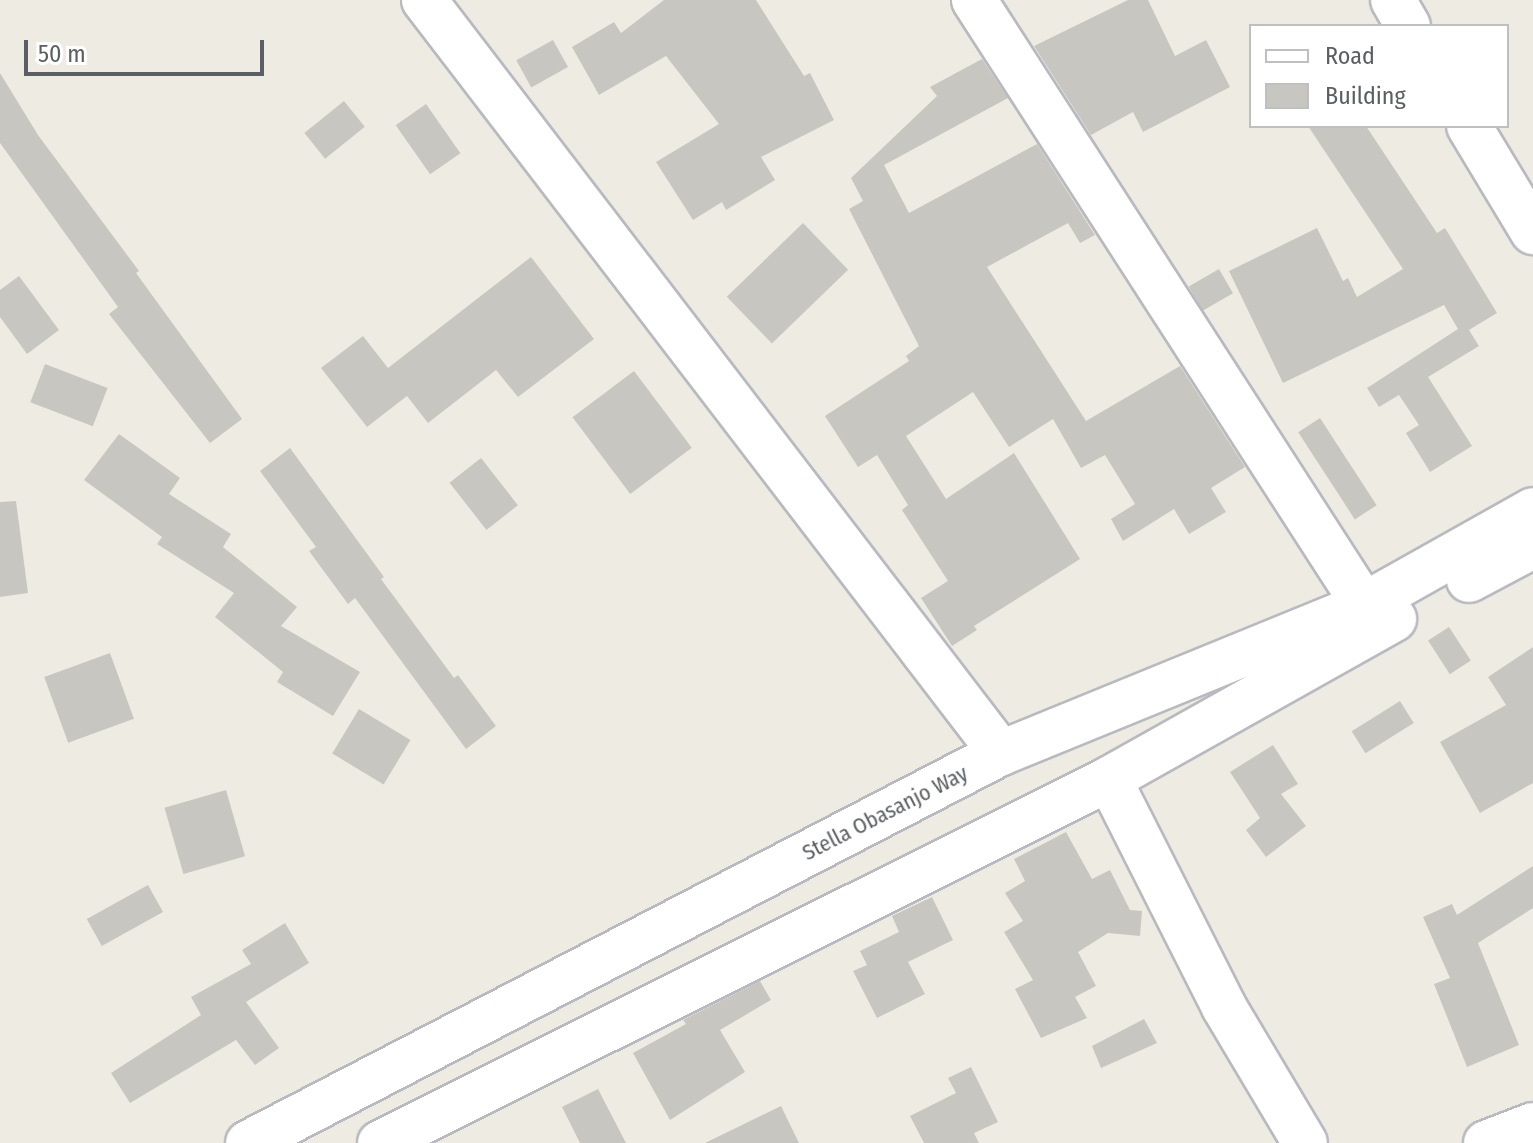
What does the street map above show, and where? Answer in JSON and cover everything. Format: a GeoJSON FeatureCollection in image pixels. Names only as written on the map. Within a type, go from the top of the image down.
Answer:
{"type":"FeatureCollection","features":[{"type":"Feature","properties":{"kind":"street"},"geometry":{"type":"LineString","coordinates":[[424,0],[1001,753]]}},
{"type":"Feature","properties":{"kind":"street"},"geometry":{"type":"LineString","coordinates":[[974,0],[1364,605]]}},
{"type":"Feature","properties":{"kind":"street"},"geometry":{"type":"LineString","coordinates":[[1393,0],[1407,24]]}},
{"type":"Feature","properties":{"kind":"street"},"geometry":{"type":"LineString","coordinates":[[1470,128],[1533,232]]}},
{"type":"Feature","properties":{"kind":"street","name":"Stella Obasanjo Way"},"geometry":{"type":"LineString","coordinates":[[248,1143],[1001,753],[1364,605],[1533,510]]}},
{"type":"Feature","properties":{"kind":"street"},"geometry":{"type":"LineString","coordinates":[[380,1143],[1109,779],[1373,630],[1533,546]]}},
{"type":"Feature","properties":{"kind":"street"},"geometry":{"type":"LineString","coordinates":[[1109,779],[1224,1007],[1305,1143]]}},
{"type":"Feature","properties":{"kind":"street"},"geometry":{"type":"LineString","coordinates":[[1486,1143],[1533,1125]]}},
{"type":"Feature","properties":{"kind":"building"},"geometry":{"type":"Polygon","coordinates":[[[664,0],[756,0],[804,76],[810,73],[834,120],[761,157],[775,180],[726,210],[722,202],[693,220],[656,162],[719,124],[666,56],[599,95],[572,47],[614,22],[621,33],[664,0]]]}},
{"type":"Feature","properties":{"kind":"building"},"geometry":{"type":"Polygon","coordinates":[[[1128,0],[1148,0],[1175,56],[1206,40],[1230,87],[1143,132],[1133,112],[1091,135],[1034,46],[1128,0]]]}},
{"type":"Feature","properties":{"kind":"building"},"geometry":{"type":"Polygon","coordinates":[[[553,40],[568,67],[531,87],[516,60],[553,40]]]}},
{"type":"Feature","properties":{"kind":"building"},"geometry":{"type":"Polygon","coordinates":[[[982,59],[1008,98],[884,165],[909,213],[1037,144],[1095,235],[1080,243],[1068,223],[987,267],[1086,421],[1180,366],[1245,467],[1211,488],[1226,512],[1189,534],[1174,509],[1123,541],[1111,519],[1135,504],[1105,455],[1081,468],[1053,419],[1009,447],[973,392],[906,436],[946,499],[1014,453],[1080,559],[974,626],[977,630],[952,646],[921,598],[948,581],[902,510],[908,505],[877,455],[858,467],[825,416],[909,361],[906,356],[919,346],[849,209],[863,201],[851,178],[937,96],[930,87],[982,59]]]}},
{"type":"Feature","properties":{"kind":"building"},"geometry":{"type":"Polygon","coordinates":[[[0,73],[38,135],[139,271],[136,273],[242,419],[210,443],[109,314],[118,307],[0,143],[0,73]]]}},
{"type":"Feature","properties":{"kind":"building"},"geometry":{"type":"Polygon","coordinates":[[[344,101],[365,127],[325,159],[304,133],[344,101]]]}},
{"type":"Feature","properties":{"kind":"building"},"geometry":{"type":"Polygon","coordinates":[[[426,104],[460,153],[430,174],[396,125],[426,104]]]}},
{"type":"Feature","properties":{"kind":"building"},"geometry":{"type":"Polygon","coordinates":[[[1309,128],[1367,128],[1437,233],[1445,228],[1497,313],[1469,330],[1479,346],[1428,377],[1472,446],[1430,472],[1406,433],[1419,425],[1399,395],[1379,407],[1367,388],[1458,329],[1444,305],[1283,383],[1229,271],[1317,228],[1343,281],[1348,278],[1357,297],[1403,269],[1309,128]]]}},
{"type":"Feature","properties":{"kind":"building"},"geometry":{"type":"Polygon","coordinates":[[[803,223],[848,270],[772,343],[727,297],[803,223]]]}},
{"type":"Feature","properties":{"kind":"building"},"geometry":{"type":"Polygon","coordinates":[[[531,257],[594,339],[518,397],[496,370],[428,423],[407,396],[367,427],[321,368],[363,336],[388,368],[531,257]]]}},
{"type":"Feature","properties":{"kind":"building"},"geometry":{"type":"Polygon","coordinates":[[[1219,269],[1233,293],[1203,311],[1189,286],[1219,269]]]}},
{"type":"Feature","properties":{"kind":"building"},"geometry":{"type":"Polygon","coordinates":[[[19,276],[59,330],[27,354],[0,317],[0,290],[19,276]]]}},
{"type":"Feature","properties":{"kind":"building"},"geometry":{"type":"Polygon","coordinates":[[[45,364],[108,388],[93,426],[30,402],[45,364]]]}},
{"type":"Feature","properties":{"kind":"building"},"geometry":{"type":"Polygon","coordinates":[[[634,371],[692,448],[630,494],[573,417],[634,371]]]}},
{"type":"Feature","properties":{"kind":"building"},"geometry":{"type":"Polygon","coordinates":[[[1320,418],[1377,505],[1355,519],[1298,432],[1320,418]]]}},
{"type":"Feature","properties":{"kind":"building"},"geometry":{"type":"Polygon","coordinates":[[[119,434],[180,478],[169,494],[231,534],[223,547],[297,607],[281,626],[360,672],[333,716],[277,682],[283,672],[215,617],[234,593],[157,544],[162,537],[84,480],[119,434]]]}},
{"type":"Feature","properties":{"kind":"building"},"geometry":{"type":"Polygon","coordinates":[[[290,448],[454,678],[458,675],[496,726],[466,749],[355,598],[348,604],[309,551],[316,547],[260,471],[290,448]]]}},
{"type":"Feature","properties":{"kind":"building"},"geometry":{"type":"Polygon","coordinates":[[[481,458],[518,505],[486,530],[449,483],[481,458]]]}},
{"type":"Feature","properties":{"kind":"building"},"geometry":{"type":"Polygon","coordinates":[[[16,501],[28,593],[0,597],[0,502],[16,501]]]}},
{"type":"Feature","properties":{"kind":"building"},"geometry":{"type":"Polygon","coordinates":[[[1449,627],[1471,661],[1450,674],[1428,641],[1449,627]]]}},
{"type":"Feature","properties":{"kind":"building"},"geometry":{"type":"Polygon","coordinates":[[[1533,647],[1533,783],[1480,813],[1440,742],[1506,705],[1488,677],[1533,647]]]}},
{"type":"Feature","properties":{"kind":"building"},"geometry":{"type":"Polygon","coordinates":[[[110,653],[134,719],[68,743],[44,677],[110,653]]]}},
{"type":"Feature","properties":{"kind":"building"},"geometry":{"type":"Polygon","coordinates":[[[1400,701],[1414,723],[1365,753],[1352,731],[1400,701]]]}},
{"type":"Feature","properties":{"kind":"building"},"geometry":{"type":"Polygon","coordinates":[[[359,709],[410,740],[384,784],[332,754],[359,709]]]}},
{"type":"Feature","properties":{"kind":"building"},"geometry":{"type":"Polygon","coordinates":[[[1273,745],[1298,784],[1281,794],[1306,826],[1266,857],[1246,830],[1260,818],[1230,772],[1273,745]]]}},
{"type":"Feature","properties":{"kind":"building"},"geometry":{"type":"Polygon","coordinates":[[[226,790],[245,856],[183,874],[164,808],[226,790]]]}},
{"type":"Feature","properties":{"kind":"building"},"geometry":{"type":"Polygon","coordinates":[[[1066,832],[1092,879],[1110,870],[1130,910],[1142,911],[1140,936],[1108,933],[1078,952],[1096,986],[1075,997],[1087,1018],[1041,1038],[1015,989],[1033,980],[1004,932],[1023,921],[1005,893],[1025,881],[1014,859],[1066,832]]]}},
{"type":"Feature","properties":{"kind":"building"},"geometry":{"type":"Polygon","coordinates":[[[1533,866],[1533,908],[1478,943],[1519,1045],[1467,1067],[1434,984],[1450,978],[1423,917],[1452,904],[1457,915],[1533,866]]]}},
{"type":"Feature","properties":{"kind":"building"},"geometry":{"type":"Polygon","coordinates":[[[148,885],[163,912],[102,946],[87,919],[148,885]]]}},
{"type":"Feature","properties":{"kind":"building"},"geometry":{"type":"Polygon","coordinates":[[[932,897],[953,940],[908,962],[925,994],[877,1018],[853,971],[867,965],[860,951],[899,932],[892,916],[932,897]]]}},
{"type":"Feature","properties":{"kind":"building"},"geometry":{"type":"Polygon","coordinates":[[[285,923],[309,963],[246,1002],[279,1048],[255,1065],[236,1040],[130,1103],[111,1073],[201,1015],[191,997],[251,964],[242,950],[285,923]]]}},
{"type":"Feature","properties":{"kind":"building"},"geometry":{"type":"Polygon","coordinates":[[[760,981],[771,1000],[720,1030],[745,1072],[670,1120],[633,1053],[686,1024],[683,1020],[760,981]]]}},
{"type":"Feature","properties":{"kind":"building"},"geometry":{"type":"Polygon","coordinates":[[[1144,1019],[1157,1043],[1101,1068],[1092,1046],[1144,1019]]]}},
{"type":"Feature","properties":{"kind":"building"},"geometry":{"type":"Polygon","coordinates":[[[971,1067],[998,1122],[974,1133],[979,1143],[924,1143],[910,1116],[956,1093],[948,1078],[971,1067]]]}},
{"type":"Feature","properties":{"kind":"building"},"geometry":{"type":"Polygon","coordinates":[[[598,1089],[626,1143],[580,1143],[562,1107],[598,1089]]]}},
{"type":"Feature","properties":{"kind":"building"},"geometry":{"type":"Polygon","coordinates":[[[781,1106],[799,1143],[705,1143],[781,1106]]]}}]}
